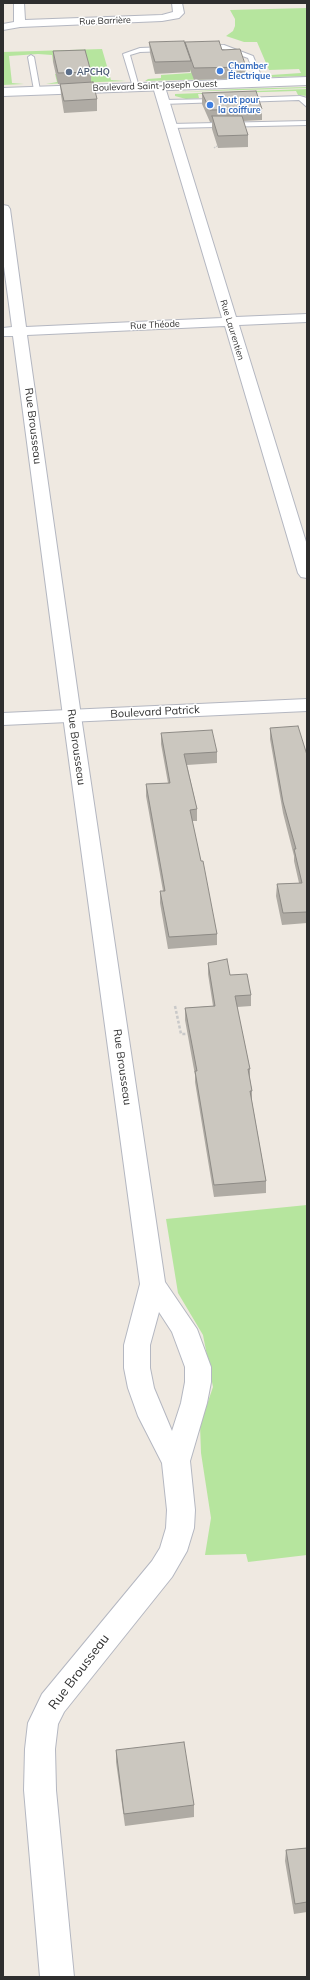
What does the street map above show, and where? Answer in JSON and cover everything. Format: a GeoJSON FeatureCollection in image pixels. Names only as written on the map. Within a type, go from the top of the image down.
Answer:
{"type":"FeatureCollection","features":[{"type":"Feature","properties":{"kind":"street"},"geometry":{"type":"LineString","coordinates":[[3,27],[20,24],[18,3]]}},
{"type":"Feature","properties":{"kind":"street","name":"Rue Barrière"},"geometry":{"type":"LineString","coordinates":[[20,24],[162,18],[174,16],[178,13],[177,3]]}},
{"type":"Feature","properties":{"kind":"street","name":"Boulevard Saint-Joseph Ouest"},"geometry":{"type":"LineString","coordinates":[[3,92],[307,81]]}},
{"type":"Feature","properties":{"kind":"street","name":"Rue Laurentien"},"geometry":{"type":"LineString","coordinates":[[159,86],[229,322],[307,573]]}},
{"type":"Feature","properties":{"kind":"street","name":"Rue Brousseau"},"geometry":{"type":"LineString","coordinates":[[3,209],[12,332],[72,716],[153,1284],[137,1345],[137,1368],[141,1388],[151,1416],[164,1442],[176,1461]]}},
{"type":"Feature","properties":{"kind":"street","name":"Rue Théode"},"geometry":{"type":"LineString","coordinates":[[12,332],[307,318]]}},
{"type":"Feature","properties":{"kind":"street","name":"Boulevard Patrick"},"geometry":{"type":"LineString","coordinates":[[3,719],[307,705]]}},
{"type":"Feature","properties":{"kind":"street","name":"Rue Brousseau"},"geometry":{"type":"LineString","coordinates":[[57,1977],[40,1790],[40,1749],[43,1723],[53,1703],[162,1569],[173,1551],[180,1528],[182,1510],[176,1461],[194,1403],[198,1382],[198,1367],[184,1330],[153,1284]]}},
{"type":"Feature","properties":{"kind":"lane"},"geometry":{"type":"LineString","coordinates":[[193,48],[224,47],[251,57],[261,83]]}},
{"type":"Feature","properties":{"kind":"lane"},"geometry":{"type":"LineString","coordinates":[[136,87],[126,54],[140,50],[178,48]]}},
{"type":"Feature","properties":{"kind":"lane"},"geometry":{"type":"LineString","coordinates":[[31,57],[37,90]]}},
{"type":"Feature","properties":{"kind":"lane"},"geometry":{"type":"LineString","coordinates":[[164,106],[186,109],[184,102],[233,100],[306,102]]}},
{"type":"Feature","properties":{"kind":"lane"},"geometry":{"type":"LineString","coordinates":[[170,126],[307,123]]}},
{"type":"Feature","properties":{"kind":"path"},"geometry":{"type":"LineString","coordinates":[[175,1006],[181,1034],[187,1034]]}},
{"type":"Feature","properties":{"kind":"green space"},"geometry":{"type":"Polygon","coordinates":[[[307,8],[307,76],[272,77],[271,75],[301,73],[299,69],[269,70],[257,42],[244,42],[226,36],[233,31],[235,26],[235,19],[230,10],[307,8]]]}},
{"type":"Feature","properties":{"kind":"green space"},"geometry":{"type":"Polygon","coordinates":[[[102,49],[111,80],[126,81],[46,84],[57,82],[55,74],[68,73],[85,61],[53,62],[52,55],[38,54],[9,56],[12,83],[24,84],[3,85],[3,52],[102,49]]]}},
{"type":"Feature","properties":{"kind":"green space"},"geometry":{"type":"Polygon","coordinates":[[[188,63],[250,78],[145,81],[148,79],[161,78],[161,75],[191,73],[188,63]]]}},
{"type":"Feature","properties":{"kind":"green space"},"geometry":{"type":"Polygon","coordinates":[[[307,88],[178,92],[238,89],[307,88]]]}},
{"type":"Feature","properties":{"kind":"green space"},"geometry":{"type":"Polygon","coordinates":[[[307,89],[307,96],[298,95],[296,91],[198,94],[199,98],[186,99],[175,96],[175,94],[307,89]]]}},
{"type":"Feature","properties":{"kind":"green space"},"geometry":{"type":"Polygon","coordinates":[[[307,1205],[307,1555],[248,1562],[246,1554],[205,1555],[211,1518],[201,1453],[200,1425],[213,1387],[203,1335],[178,1293],[166,1219],[307,1205]]]}},
{"type":"Feature","properties":{"kind":"building"},"geometry":{"type":"Polygon","coordinates":[[[184,41],[191,61],[155,62],[149,42],[184,41]]]}},
{"type":"Feature","properties":{"kind":"building"},"geometry":{"type":"Polygon","coordinates":[[[219,41],[222,50],[240,49],[246,67],[194,68],[185,42],[219,41]]]}},
{"type":"Feature","properties":{"kind":"building"},"geometry":{"type":"Polygon","coordinates":[[[85,50],[91,72],[58,73],[53,51],[85,50]]]}},
{"type":"Feature","properties":{"kind":"building"},"geometry":{"type":"Polygon","coordinates":[[[93,82],[97,99],[64,101],[60,84],[93,82]]]}},
{"type":"Feature","properties":{"kind":"building"},"geometry":{"type":"Polygon","coordinates":[[[256,91],[262,109],[210,110],[202,93],[256,91]]]}},
{"type":"Feature","properties":{"kind":"building"},"geometry":{"type":"Polygon","coordinates":[[[212,116],[242,116],[248,135],[218,136],[212,116]]]}},
{"type":"Feature","properties":{"kind":"building"},"geometry":{"type":"Polygon","coordinates":[[[298,726],[307,755],[307,912],[283,913],[277,884],[302,883],[294,849],[296,849],[283,802],[270,728],[298,726]]]}},
{"type":"Feature","properties":{"kind":"building"},"geometry":{"type":"Polygon","coordinates":[[[212,730],[217,752],[184,754],[197,809],[190,810],[201,861],[203,861],[217,934],[169,937],[160,891],[165,891],[146,784],[170,783],[161,733],[212,730]]]}},
{"type":"Feature","properties":{"kind":"building"},"geometry":{"type":"Polygon","coordinates":[[[227,959],[230,975],[247,974],[251,995],[235,996],[250,1069],[248,1069],[252,1091],[250,1091],[266,1181],[214,1185],[195,1071],[197,1071],[185,1008],[215,1006],[208,963],[227,959]]]}},
{"type":"Feature","properties":{"kind":"building"},"geometry":{"type":"Polygon","coordinates":[[[184,1742],[194,1805],[124,1814],[116,1750],[184,1742]]]}},
{"type":"Feature","properties":{"kind":"building"},"geometry":{"type":"Polygon","coordinates":[[[307,1848],[307,1902],[295,1904],[286,1850],[307,1848]]]}},
{"type":"Feature","properties":{"kind":"place","name":"Chamber Électrique"},"geometry":{"type":"Point","coordinates":[220,71]}},
{"type":"Feature","properties":{"kind":"place","name":"APCHQ"},"geometry":{"type":"Point","coordinates":[69,72]}},
{"type":"Feature","properties":{"kind":"place","name":"Tout pour la coiffure"},"geometry":{"type":"Point","coordinates":[210,105]}}]}
